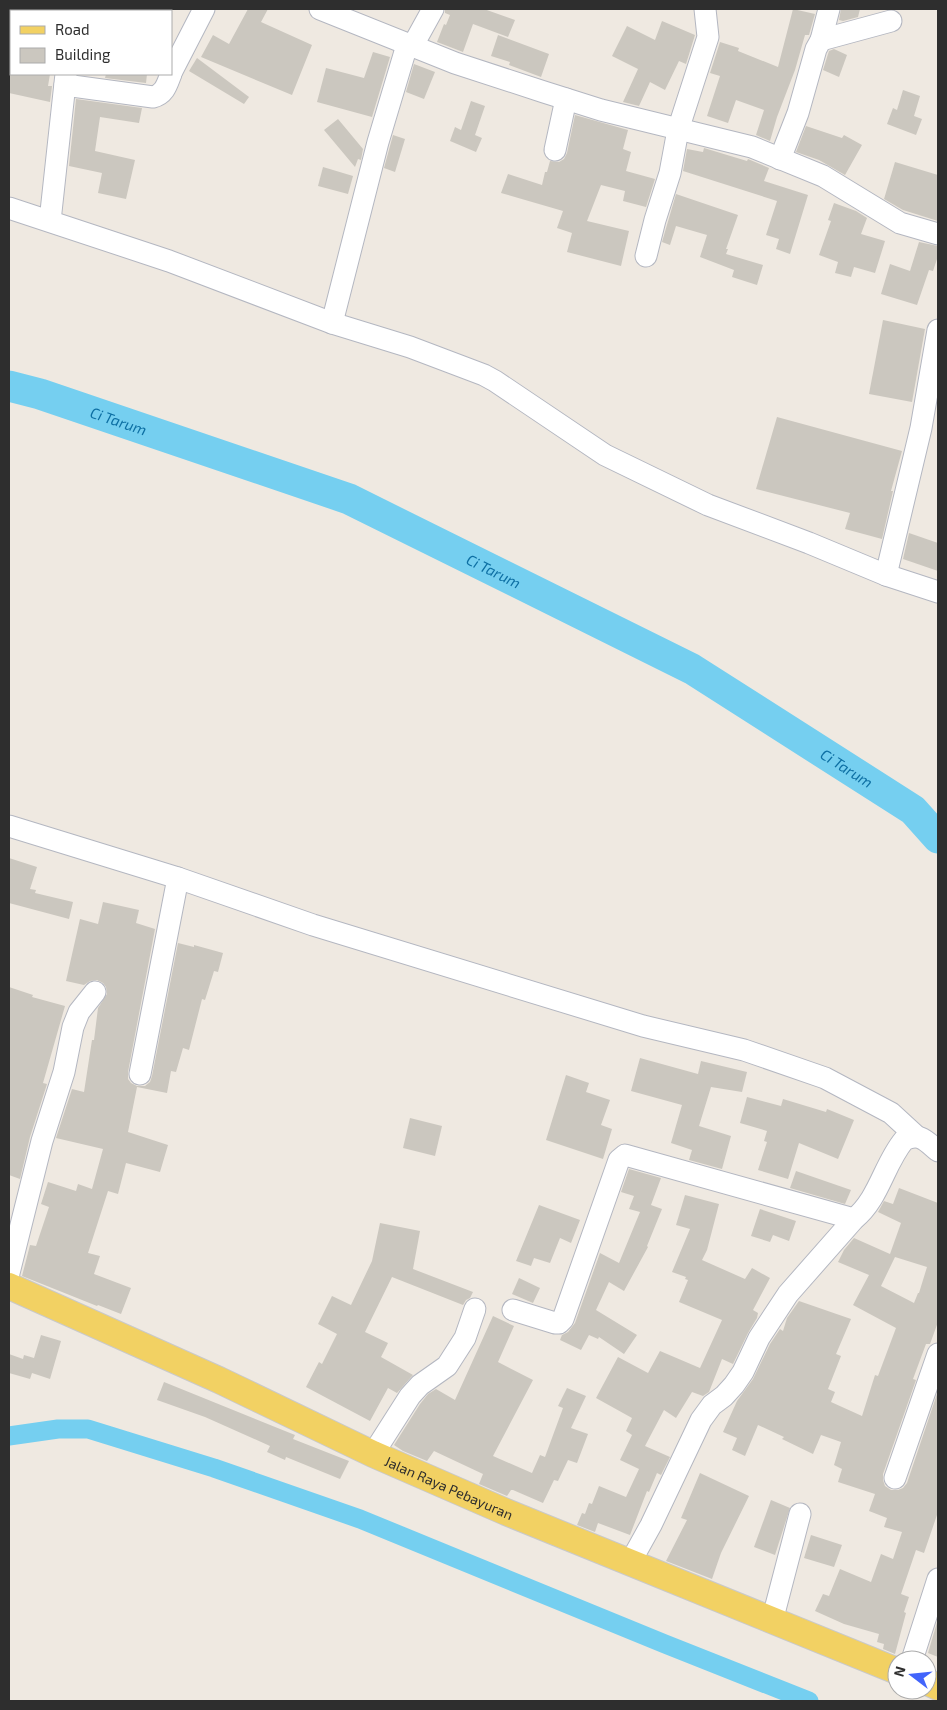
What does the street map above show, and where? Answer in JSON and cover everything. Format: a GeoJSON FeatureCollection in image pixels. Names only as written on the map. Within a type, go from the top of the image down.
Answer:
{"type":"FeatureCollection","features":[{"type":"Feature","properties":{"kind":"main road","name":"Jalan Raya Pebayuran"},"geometry":{"type":"LineString","coordinates":[[9,1286],[219,1380],[373,1454],[506,1512],[887,1666]]}},
{"type":"Feature","properties":{"kind":"street"},"geometry":{"type":"LineString","coordinates":[[172,72],[204,9]]}},
{"type":"Feature","properties":{"kind":"street"},"geometry":{"type":"LineString","coordinates":[[320,9],[455,63],[566,99],[678,130],[752,147],[823,176],[900,223],[938,234]]}},
{"type":"Feature","properties":{"kind":"street"},"geometry":{"type":"LineString","coordinates":[[332,323],[378,142],[409,46],[433,9]]}},
{"type":"Feature","properties":{"kind":"street"},"geometry":{"type":"LineString","coordinates":[[646,256],[670,173],[678,130],[708,37],[705,9]]}},
{"type":"Feature","properties":{"kind":"street"},"geometry":{"type":"LineString","coordinates":[[780,159],[798,113],[829,9]]}},
{"type":"Feature","properties":{"kind":"street"},"geometry":{"type":"LineString","coordinates":[[821,40],[890,21]]}},
{"type":"Feature","properties":{"kind":"street"},"geometry":{"type":"LineString","coordinates":[[50,221],[66,80],[153,97],[159,96],[163,92],[171,75]]}},
{"type":"Feature","properties":{"kind":"street"},"geometry":{"type":"LineString","coordinates":[[555,150],[566,99]]}},
{"type":"Feature","properties":{"kind":"street"},"geometry":{"type":"LineString","coordinates":[[9,208],[169,261],[332,323],[410,347],[484,375],[519,396],[605,455],[638,472],[708,505],[809,543],[886,575],[938,592]]}},
{"type":"Feature","properties":{"kind":"street"},"geometry":{"type":"LineString","coordinates":[[886,575],[930,431],[938,330]]}},
{"type":"Feature","properties":{"kind":"street"},"geometry":{"type":"LineString","coordinates":[[9,826],[178,878],[313,925],[643,1026],[744,1050],[825,1078],[891,1113],[916,1136],[922,1138],[938,1151]]}},
{"type":"Feature","properties":{"kind":"street"},"geometry":{"type":"LineString","coordinates":[[140,1074],[178,878]]}},
{"type":"Feature","properties":{"kind":"street"},"geometry":{"type":"LineString","coordinates":[[9,1273],[42,1141],[64,1072],[73,1027],[79,1012],[95,992]]}},
{"type":"Feature","properties":{"kind":"street"},"geometry":{"type":"LineString","coordinates":[[631,1561],[712,1405],[724,1396],[739,1378],[759,1338],[788,1294],[871,1202],[880,1181],[902,1143],[916,1136]]}},
{"type":"Feature","properties":{"kind":"street"},"geometry":{"type":"LineString","coordinates":[[514,1310],[555,1323],[559,1323],[563,1319],[618,1160],[625,1155],[854,1219]]}},
{"type":"Feature","properties":{"kind":"street"},"geometry":{"type":"LineString","coordinates":[[373,1454],[410,1396],[420,1385],[447,1366],[465,1338],[475,1309]]}},
{"type":"Feature","properties":{"kind":"street"},"geometry":{"type":"LineString","coordinates":[[895,1478],[933,1383],[938,1354]]}},
{"type":"Feature","properties":{"kind":"street"},"geometry":{"type":"LineString","coordinates":[[772,1621],[800,1514]]}},
{"type":"Feature","properties":{"kind":"street"},"geometry":{"type":"LineString","coordinates":[[915,1650],[938,1579]]}},
{"type":"Feature","properties":{"kind":"building"},"geometry":{"type":"Polygon","coordinates":[[[248,9],[268,9],[261,22],[312,45],[292,95],[201,57],[213,35],[229,44],[248,9]]]}},
{"type":"Feature","properties":{"kind":"building"},"geometry":{"type":"Polygon","coordinates":[[[445,9],[484,9],[515,20],[508,37],[473,24],[463,52],[437,42],[444,24],[446,25],[450,15],[445,13],[445,9]]]}},
{"type":"Feature","properties":{"kind":"building"},"geometry":{"type":"Polygon","coordinates":[[[793,9],[815,14],[809,35],[805,35],[770,141],[756,135],[764,110],[736,100],[728,123],[707,116],[720,76],[710,73],[720,42],[739,48],[738,51],[778,67],[793,9]]]}},
{"type":"Feature","properties":{"kind":"building"},"geometry":{"type":"Polygon","coordinates":[[[841,9],[860,9],[858,17],[843,21],[839,20],[841,9]]]}},
{"type":"Feature","properties":{"kind":"building"},"geometry":{"type":"Polygon","coordinates":[[[662,21],[695,35],[686,64],[679,61],[665,90],[650,82],[639,106],[623,102],[638,69],[612,56],[627,26],[655,40],[662,21]]]}},
{"type":"Feature","properties":{"kind":"building"},"geometry":{"type":"Polygon","coordinates":[[[498,35],[549,54],[541,77],[509,65],[510,62],[491,56],[498,35]]]}},
{"type":"Feature","properties":{"kind":"building"},"geometry":{"type":"Polygon","coordinates":[[[834,49],[847,55],[839,77],[823,70],[829,51],[834,49]]]}},
{"type":"Feature","properties":{"kind":"building"},"geometry":{"type":"Polygon","coordinates":[[[373,52],[390,57],[372,117],[317,102],[326,68],[364,78],[373,52]]]}},
{"type":"Feature","properties":{"kind":"building"},"geometry":{"type":"Polygon","coordinates":[[[197,58],[249,97],[244,104],[189,71],[197,58]]]}},
{"type":"Feature","properties":{"kind":"building"},"geometry":{"type":"Polygon","coordinates":[[[414,64],[435,72],[424,99],[406,92],[414,64]]]}},
{"type":"Feature","properties":{"kind":"building"},"geometry":{"type":"Polygon","coordinates":[[[9,74],[50,75],[48,86],[52,86],[50,102],[9,93],[9,74]]]}},
{"type":"Feature","properties":{"kind":"building"},"geometry":{"type":"Polygon","coordinates":[[[106,75],[147,75],[146,83],[105,78],[106,75]]]}},
{"type":"Feature","properties":{"kind":"building"},"geometry":{"type":"Polygon","coordinates":[[[903,90],[920,96],[914,116],[922,119],[916,135],[887,124],[893,108],[897,110],[903,90]]]}},
{"type":"Feature","properties":{"kind":"building"},"geometry":{"type":"Polygon","coordinates":[[[76,99],[142,108],[139,123],[100,117],[95,151],[135,160],[126,199],[98,193],[102,173],[69,166],[76,99]]]}},
{"type":"Feature","properties":{"kind":"building"},"geometry":{"type":"Polygon","coordinates":[[[471,101],[485,106],[475,135],[482,138],[476,152],[450,141],[455,127],[461,130],[471,101]]]}},
{"type":"Feature","properties":{"kind":"building"},"geometry":{"type":"Polygon","coordinates":[[[575,115],[628,130],[623,149],[631,152],[626,171],[655,179],[646,207],[623,201],[625,191],[601,185],[587,221],[629,231],[621,266],[567,252],[572,233],[557,228],[563,211],[501,193],[508,174],[542,185],[550,161],[559,162],[564,159],[567,153],[575,115]]]}},
{"type":"Feature","properties":{"kind":"building"},"geometry":{"type":"Polygon","coordinates":[[[338,119],[363,149],[361,160],[358,159],[355,167],[324,130],[338,119]]]}},
{"type":"Feature","properties":{"kind":"building"},"geometry":{"type":"Polygon","coordinates":[[[806,126],[842,138],[844,135],[862,145],[845,175],[819,160],[796,152],[806,126]]]}},
{"type":"Feature","properties":{"kind":"building"},"geometry":{"type":"Polygon","coordinates":[[[393,135],[405,139],[395,172],[384,168],[393,135]]]}},
{"type":"Feature","properties":{"kind":"building"},"geometry":{"type":"Polygon","coordinates":[[[704,148],[747,161],[748,159],[769,168],[764,181],[808,195],[790,254],[776,249],[779,239],[766,235],[777,201],[683,171],[687,149],[703,152],[704,148]]]}},
{"type":"Feature","properties":{"kind":"building"},"geometry":{"type":"Polygon","coordinates":[[[895,162],[938,175],[938,221],[903,210],[884,199],[895,162]]]}},
{"type":"Feature","properties":{"kind":"building"},"geometry":{"type":"Polygon","coordinates":[[[323,167],[353,176],[348,194],[318,186],[323,167]]]}},
{"type":"Feature","properties":{"kind":"building"},"geometry":{"type":"Polygon","coordinates":[[[676,194],[738,215],[726,254],[763,265],[757,285],[732,277],[734,270],[700,257],[707,235],[676,226],[670,245],[662,242],[676,194]]]}},
{"type":"Feature","properties":{"kind":"building"},"geometry":{"type":"Polygon","coordinates":[[[834,203],[856,211],[867,218],[861,234],[885,241],[875,273],[854,267],[851,277],[835,273],[838,262],[819,255],[831,221],[828,220],[834,203]]]}},
{"type":"Feature","properties":{"kind":"building"},"geometry":{"type":"Polygon","coordinates":[[[919,242],[938,246],[938,256],[933,271],[929,270],[917,305],[881,294],[890,264],[910,271],[919,242]]]}},
{"type":"Feature","properties":{"kind":"building"},"geometry":{"type":"Polygon","coordinates":[[[883,320],[925,329],[912,402],[869,394],[883,320]]]}},
{"type":"Feature","properties":{"kind":"building"},"geometry":{"type":"Polygon","coordinates":[[[777,417],[902,451],[891,491],[893,491],[882,539],[845,529],[850,513],[756,489],[777,417]]]}},
{"type":"Feature","properties":{"kind":"building"},"geometry":{"type":"Polygon","coordinates":[[[909,533],[938,543],[938,571],[903,559],[909,533]]]}},
{"type":"Feature","properties":{"kind":"building"},"geometry":{"type":"Polygon","coordinates":[[[9,858],[37,867],[30,889],[36,890],[35,893],[73,902],[69,919],[9,903],[9,858]]]}},
{"type":"Feature","properties":{"kind":"building"},"geometry":{"type":"Polygon","coordinates":[[[103,902],[139,910],[136,923],[155,929],[128,1072],[128,1079],[137,1086],[145,1086],[150,1082],[152,1076],[178,943],[194,947],[194,945],[223,953],[218,972],[214,971],[205,1000],[202,999],[189,1050],[183,1048],[176,1072],[171,1071],[167,1093],[137,1087],[128,1132],[168,1145],[160,1172],[126,1163],[118,1194],[108,1191],[88,1253],[100,1256],[94,1274],[131,1288],[121,1314],[22,1276],[30,1245],[36,1246],[49,1207],[41,1204],[48,1182],[76,1191],[78,1184],[92,1189],[103,1149],[56,1138],[72,1089],[84,1092],[98,1008],[107,994],[106,987],[97,980],[90,981],[84,985],[66,981],[80,919],[98,924],[103,902]]]}},
{"type":"Feature","properties":{"kind":"building"},"geometry":{"type":"Polygon","coordinates":[[[9,987],[33,995],[32,997],[65,1006],[43,1083],[47,1084],[30,1137],[20,1179],[9,1175],[9,987]]]}},
{"type":"Feature","properties":{"kind":"building"},"geometry":{"type":"Polygon","coordinates":[[[640,1058],[698,1074],[701,1061],[747,1072],[742,1092],[711,1087],[699,1126],[731,1136],[722,1169],[689,1160],[692,1150],[671,1143],[682,1105],[631,1091],[640,1058]]]}},
{"type":"Feature","properties":{"kind":"building"},"geometry":{"type":"Polygon","coordinates":[[[566,1075],[589,1083],[586,1092],[610,1100],[601,1125],[612,1129],[603,1159],[546,1140],[566,1075]]]}},
{"type":"Feature","properties":{"kind":"building"},"geometry":{"type":"Polygon","coordinates":[[[747,1097],[781,1106],[783,1099],[826,1112],[827,1109],[854,1120],[838,1159],[799,1143],[788,1179],[758,1170],[767,1142],[764,1141],[767,1131],[740,1123],[747,1097]]]}},
{"type":"Feature","properties":{"kind":"building"},"geometry":{"type":"Polygon","coordinates":[[[410,1118],[442,1126],[435,1156],[403,1148],[410,1118]]]}},
{"type":"Feature","properties":{"kind":"building"},"geometry":{"type":"Polygon","coordinates":[[[629,1169],[661,1178],[651,1205],[662,1209],[648,1247],[624,1291],[609,1282],[596,1310],[637,1335],[624,1354],[599,1337],[598,1339],[589,1335],[581,1350],[560,1340],[562,1335],[568,1332],[575,1323],[600,1253],[619,1263],[640,1212],[629,1209],[634,1196],[621,1192],[629,1169]]]}},
{"type":"Feature","properties":{"kind":"building"},"geometry":{"type":"Polygon","coordinates":[[[796,1171],[851,1190],[845,1204],[790,1188],[796,1171]]]}},
{"type":"Feature","properties":{"kind":"building"},"geometry":{"type":"Polygon","coordinates":[[[899,1188],[938,1203],[938,1322],[930,1344],[926,1344],[913,1379],[916,1380],[883,1474],[883,1480],[885,1486],[891,1490],[903,1488],[907,1483],[938,1391],[938,1512],[924,1553],[916,1550],[901,1594],[909,1597],[896,1650],[887,1651],[883,1649],[884,1644],[877,1642],[879,1634],[844,1624],[815,1611],[823,1594],[829,1596],[840,1569],[871,1582],[881,1554],[893,1559],[902,1532],[884,1527],[887,1518],[869,1511],[875,1494],[838,1482],[842,1469],[834,1465],[841,1442],[821,1435],[813,1454],[782,1439],[784,1437],[758,1425],[745,1456],[732,1450],[737,1438],[723,1432],[737,1401],[753,1379],[770,1344],[780,1329],[783,1331],[787,1318],[799,1301],[851,1319],[836,1354],[841,1356],[828,1389],[835,1392],[831,1402],[862,1416],[875,1375],[878,1376],[896,1328],[853,1305],[869,1275],[838,1262],[844,1250],[854,1238],[890,1254],[901,1223],[878,1212],[884,1201],[893,1204],[899,1188]],[[895,1257],[881,1286],[914,1303],[927,1267],[895,1257]]]}},
{"type":"Feature","properties":{"kind":"building"},"geometry":{"type":"Polygon","coordinates":[[[685,1195],[719,1204],[707,1250],[702,1260],[745,1279],[752,1268],[770,1278],[753,1310],[758,1313],[757,1318],[733,1364],[722,1359],[709,1392],[703,1396],[692,1392],[676,1418],[664,1410],[645,1446],[670,1457],[661,1475],[657,1473],[649,1492],[647,1491],[630,1535],[598,1523],[595,1532],[577,1525],[582,1513],[585,1514],[589,1503],[592,1504],[599,1486],[626,1497],[639,1469],[620,1460],[632,1435],[626,1431],[632,1418],[596,1398],[618,1357],[648,1373],[660,1351],[700,1368],[722,1320],[679,1302],[688,1280],[685,1279],[686,1277],[672,1272],[690,1229],[676,1225],[685,1195]]]}},
{"type":"Feature","properties":{"kind":"building"},"geometry":{"type":"Polygon","coordinates":[[[539,1205],[580,1220],[571,1243],[560,1238],[550,1263],[534,1258],[531,1266],[516,1261],[539,1205]]]}},
{"type":"Feature","properties":{"kind":"building"},"geometry":{"type":"Polygon","coordinates":[[[760,1209],[796,1221],[789,1241],[773,1235],[770,1242],[751,1236],[760,1209]]]}},
{"type":"Feature","properties":{"kind":"building"},"geometry":{"type":"Polygon","coordinates":[[[380,1223],[420,1231],[413,1269],[473,1292],[463,1305],[392,1277],[365,1332],[388,1343],[381,1357],[413,1375],[397,1393],[388,1388],[370,1421],[306,1387],[319,1362],[322,1364],[337,1334],[318,1324],[332,1296],[351,1305],[372,1261],[380,1223]]]}},
{"type":"Feature","properties":{"kind":"building"},"geometry":{"type":"Polygon","coordinates":[[[519,1278],[540,1288],[533,1303],[512,1294],[519,1278]]]}},
{"type":"Feature","properties":{"kind":"building"},"geometry":{"type":"Polygon","coordinates":[[[493,1316],[514,1326],[498,1362],[533,1380],[493,1456],[532,1473],[540,1455],[545,1457],[563,1408],[558,1406],[567,1388],[586,1396],[571,1428],[588,1434],[577,1463],[568,1460],[558,1481],[554,1480],[543,1503],[513,1490],[507,1496],[479,1484],[483,1474],[434,1451],[427,1461],[394,1445],[428,1394],[436,1389],[455,1400],[493,1316]]]}},
{"type":"Feature","properties":{"kind":"building"},"geometry":{"type":"Polygon","coordinates":[[[41,1335],[61,1341],[50,1379],[32,1373],[30,1379],[9,1373],[9,1354],[23,1359],[24,1355],[34,1358],[41,1335]]]}},
{"type":"Feature","properties":{"kind":"building"},"geometry":{"type":"Polygon","coordinates":[[[164,1382],[295,1435],[293,1439],[349,1461],[340,1479],[286,1457],[285,1460],[267,1452],[270,1446],[205,1417],[157,1400],[164,1382]]]}},
{"type":"Feature","properties":{"kind":"building"},"geometry":{"type":"Polygon","coordinates":[[[700,1473],[749,1496],[721,1553],[712,1579],[666,1561],[687,1520],[681,1518],[700,1473]]]}},
{"type":"Feature","properties":{"kind":"building"},"geometry":{"type":"Polygon","coordinates":[[[771,1500],[790,1508],[775,1555],[754,1547],[771,1500]]]}},
{"type":"Feature","properties":{"kind":"building"},"geometry":{"type":"Polygon","coordinates":[[[811,1535],[842,1545],[834,1567],[804,1558],[811,1535]]]}},
{"type":"Feature","properties":{"kind":"building"},"geometry":{"type":"Polygon","coordinates":[[[938,1619],[938,1657],[937,1650],[929,1650],[938,1619]]]}},
{"type":"Feature","properties":{"kind":"waterway","name":"Ci Tarum"},"geometry":{"type":"LineString","coordinates":[[9,386],[40,394],[349,499],[692,669],[913,810],[938,838]]}},
{"type":"Feature","properties":{"kind":"waterway"},"geometry":{"type":"LineString","coordinates":[[9,1436],[58,1429],[88,1429],[214,1468],[360,1519],[809,1701]]}}]}
